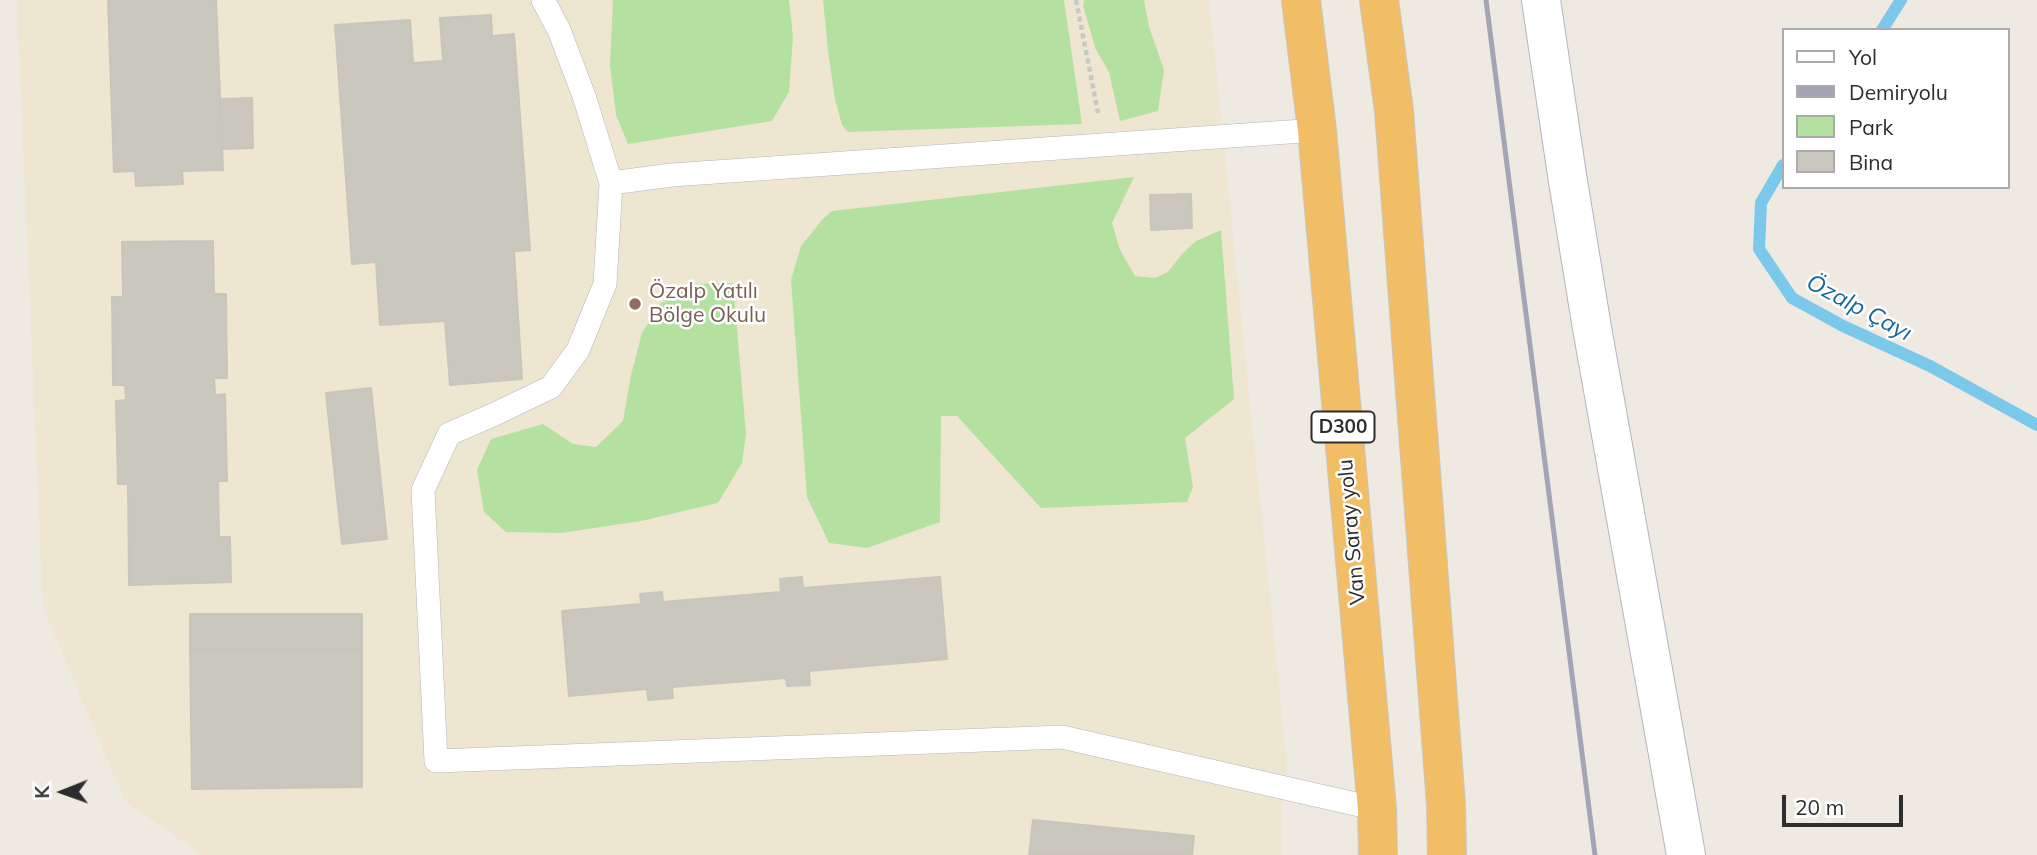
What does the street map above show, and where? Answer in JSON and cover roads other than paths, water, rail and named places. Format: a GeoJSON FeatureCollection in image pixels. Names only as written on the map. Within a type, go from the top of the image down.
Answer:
{"type":"FeatureCollection","features":[{"type":"Feature","properties":{"kind":"highway","name":"Van Saray yolu"},"geometry":{"type":"LineString","coordinates":[[1301,0],[1317,130],[1377,809],[1378,855]]}},
{"type":"Feature","properties":{"kind":"highway"},"geometry":{"type":"LineString","coordinates":[[1380,0],[1394,111],[1446,805],[1447,855]]}},
{"type":"Feature","properties":{"kind":"street"},"geometry":{"type":"LineString","coordinates":[[1541,0],[1592,328],[1686,855]]}},
{"type":"Feature","properties":{"kind":"lane"},"geometry":{"type":"LineString","coordinates":[[543,0],[559,30],[584,96],[611,183],[604,284],[578,350],[551,387],[449,434],[423,490],[436,761],[1062,737],[1377,809]]}},
{"type":"Feature","properties":{"kind":"lane"},"geometry":{"type":"LineString","coordinates":[[611,183],[672,175],[1317,130]]}},
{"type":"Feature","properties":{"kind":"waterway","name":"Özalp Çayı"},"geometry":{"type":"LineString","coordinates":[[1883,28],[1901,0]]}},
{"type":"Feature","properties":{"kind":"waterway","name":"Özalp Çayı"},"geometry":{"type":"LineString","coordinates":[[1782,167],[1761,203],[1759,249],[1792,298],[1843,326],[1930,366],[2037,425]]}},
{"type":"Feature","properties":{"kind":"railway"},"geometry":{"type":"LineString","coordinates":[[1486,0],[1595,855]]}},
{"type":"Feature","properties":{"kind":"place","name":"Özalp Yatılı Bölge Okulu"},"geometry":{"type":"Point","coordinates":[635,304]}}]}
